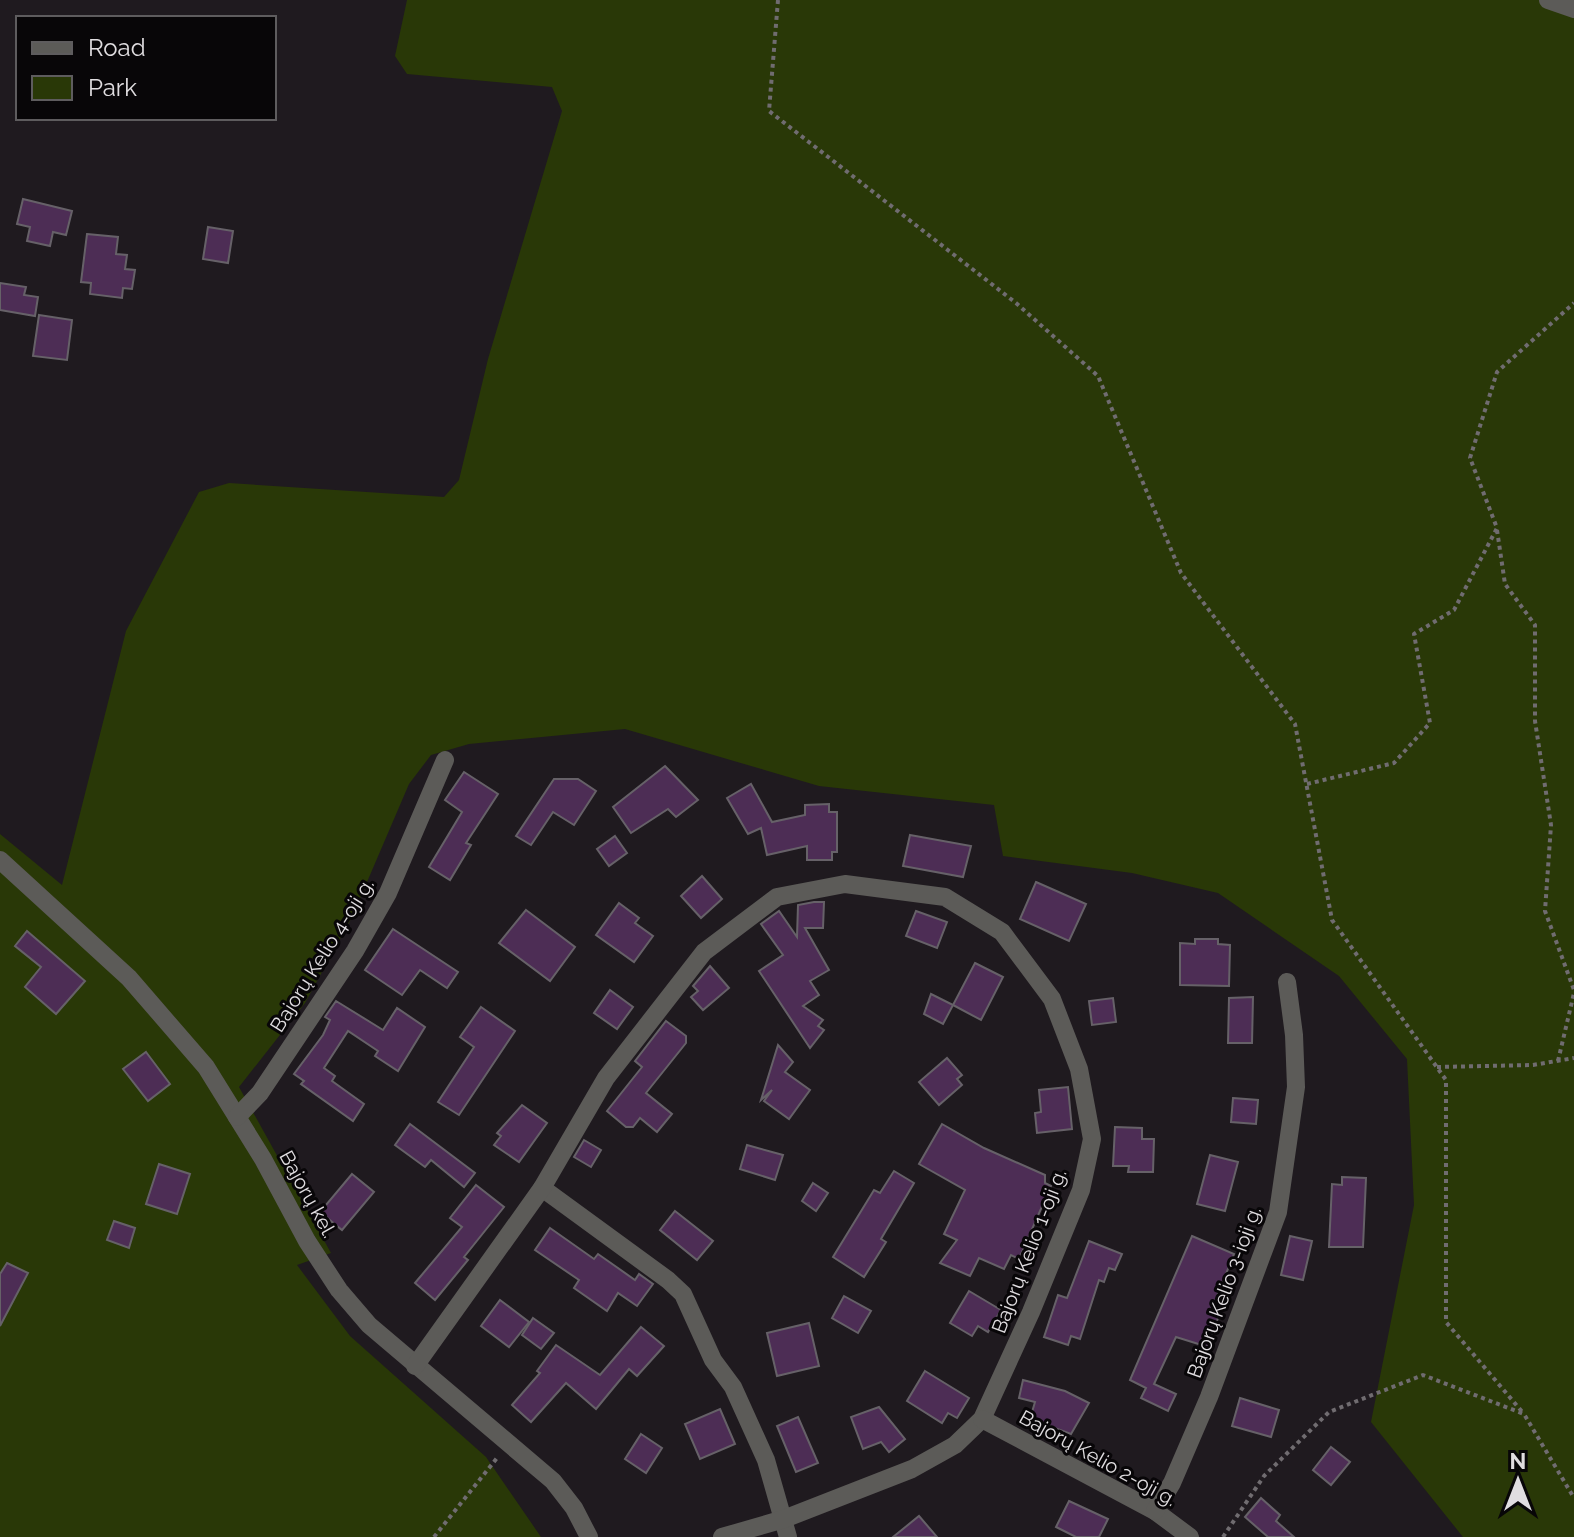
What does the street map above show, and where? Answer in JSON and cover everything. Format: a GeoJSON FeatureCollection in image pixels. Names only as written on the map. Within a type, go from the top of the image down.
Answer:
{"type":"FeatureCollection","features":[{"type":"Feature","properties":{"kind":"street"},"geometry":{"type":"LineString","coordinates":[[1548,0],[1574,9]]}},
{"type":"Feature","properties":{"kind":"street","name":"Bajorų Kelio 4-oji g."},"geometry":{"type":"LineString","coordinates":[[237,1117],[260,1093],[355,951],[388,893],[445,760]]}},
{"type":"Feature","properties":{"kind":"street","name":"Bajorų kel."},"geometry":{"type":"LineString","coordinates":[[0,860],[129,978],[206,1067],[339,1290],[369,1325],[553,1481],[574,1508],[589,1537]]}},
{"type":"Feature","properties":{"kind":"street","name":"Bajorų Kelio 1-oji g."},"geometry":{"type":"LineString","coordinates":[[415,1366],[542,1188],[606,1078],[704,952],[777,897],[845,884],[945,897],[1002,932],[1052,999],[1079,1069],[1092,1139],[1081,1190],[1031,1312],[982,1419],[955,1445],[912,1469],[786,1528],[722,1537]]}},
{"type":"Feature","properties":{"kind":"street","name":"Bajorų Kelio 3-ioji g."},"geometry":{"type":"LineString","coordinates":[[1155,1511],[1172,1483],[1209,1397],[1278,1212],[1296,1087],[1294,1035],[1287,982]]}},
{"type":"Feature","properties":{"kind":"street"},"geometry":{"type":"LineString","coordinates":[[542,1188],[683,1294],[713,1360],[733,1387],[766,1460],[786,1528]]}},
{"type":"Feature","properties":{"kind":"street","name":"Bajorų Kelio 2-oji g."},"geometry":{"type":"LineString","coordinates":[[982,1419],[1155,1511],[1190,1537]]}},
{"type":"Feature","properties":{"kind":"path"},"geometry":{"type":"LineString","coordinates":[[778,0],[769,111],[1016,303],[1098,376],[1181,573],[1295,724],[1332,920],[1446,1080],[1446,1322],[1524,1414],[1574,1498]]}},
{"type":"Feature","properties":{"kind":"path"},"geometry":{"type":"LineString","coordinates":[[1558,1061],[1574,992],[1545,911],[1551,825],[1535,721],[1535,625],[1505,584],[1497,528],[1470,458],[1497,372],[1574,303]]}},
{"type":"Feature","properties":{"kind":"path"},"geometry":{"type":"LineString","coordinates":[[1306,784],[1394,763],[1430,723],[1414,634],[1454,610],[1497,528]]}},
{"type":"Feature","properties":{"kind":"path"},"geometry":{"type":"LineString","coordinates":[[1437,1067],[1533,1065],[1574,1058]]}},
{"type":"Feature","properties":{"kind":"path"},"geometry":{"type":"LineString","coordinates":[[1223,1537],[1264,1476],[1329,1412],[1423,1375],[1524,1414]]}},
{"type":"Feature","properties":{"kind":"path"},"geometry":{"type":"LineString","coordinates":[[434,1537],[509,1443]]}},
{"type":"Feature","properties":{"kind":"green space"},"geometry":{"type":"Polygon","coordinates":[[[407,0],[1574,0],[1574,1537],[1463,1537],[1371,1422],[1414,1205],[1407,1059],[1339,976],[1218,893],[1132,873],[1003,856],[994,805],[819,786],[625,729],[469,744],[431,755],[409,784],[352,917],[305,1003],[239,1087],[331,1253],[297,1265],[350,1336],[486,1457],[541,1537],[0,1537],[0,834],[62,885],[126,631],[199,492],[229,483],[444,497],[459,480],[488,359],[562,111],[552,87],[407,74],[395,56],[407,0]]]}},
{"type":"Feature","properties":{"kind":"building"},"geometry":{"type":"Polygon","coordinates":[[[23,199],[72,211],[66,235],[53,232],[50,246],[27,241],[30,227],[17,224],[23,199]]]}},
{"type":"Feature","properties":{"kind":"building"},"geometry":{"type":"Polygon","coordinates":[[[208,227],[233,231],[228,263],[203,259],[208,227]]]}},
{"type":"Feature","properties":{"kind":"building"},"geometry":{"type":"Polygon","coordinates":[[[87,234],[118,237],[116,254],[127,255],[125,269],[135,270],[132,289],[123,288],[122,298],[90,294],[91,283],[81,282],[87,234]]]}},
{"type":"Feature","properties":{"kind":"building"},"geometry":{"type":"Polygon","coordinates":[[[0,283],[26,287],[24,295],[38,297],[35,316],[0,310],[0,283]]]}},
{"type":"Feature","properties":{"kind":"building"},"geometry":{"type":"Polygon","coordinates":[[[39,315],[72,320],[67,360],[33,356],[39,315]]]}},
{"type":"Feature","properties":{"kind":"building"},"geometry":{"type":"Polygon","coordinates":[[[665,766],[698,800],[676,817],[668,809],[631,833],[613,807],[665,766]]]}},
{"type":"Feature","properties":{"kind":"building"},"geometry":{"type":"Polygon","coordinates":[[[464,772],[498,794],[466,843],[471,845],[450,880],[429,867],[462,812],[445,800],[464,772]]]}},
{"type":"Feature","properties":{"kind":"building"},"geometry":{"type":"Polygon","coordinates":[[[554,779],[578,779],[596,791],[574,825],[553,812],[531,845],[516,836],[554,779]]]}},
{"type":"Feature","properties":{"kind":"building"},"geometry":{"type":"Polygon","coordinates":[[[751,784],[772,822],[805,815],[805,805],[829,804],[829,812],[837,812],[837,852],[832,852],[832,860],[807,860],[807,846],[767,855],[761,828],[748,834],[727,798],[751,784]]]}},
{"type":"Feature","properties":{"kind":"building"},"geometry":{"type":"Polygon","coordinates":[[[910,835],[971,846],[963,877],[903,866],[910,835]]]}},
{"type":"Feature","properties":{"kind":"building"},"geometry":{"type":"Polygon","coordinates":[[[615,836],[627,853],[609,866],[597,849],[615,836]]]}},
{"type":"Feature","properties":{"kind":"building"},"geometry":{"type":"Polygon","coordinates":[[[702,876],[722,899],[701,918],[681,896],[702,876]]]}},
{"type":"Feature","properties":{"kind":"building"},"geometry":{"type":"Polygon","coordinates":[[[1036,882],[1086,904],[1069,941],[1020,919],[1036,882]]]}},
{"type":"Feature","properties":{"kind":"building"},"geometry":{"type":"Polygon","coordinates":[[[824,902],[823,928],[805,928],[829,970],[810,981],[819,995],[803,1006],[823,1020],[818,1026],[824,1030],[810,1048],[759,971],[783,955],[761,924],[779,911],[797,937],[798,905],[824,902]]]}},
{"type":"Feature","properties":{"kind":"building"},"geometry":{"type":"Polygon","coordinates":[[[619,903],[639,918],[635,923],[653,936],[634,962],[596,935],[619,903]]]}},
{"type":"Feature","properties":{"kind":"building"},"geometry":{"type":"Polygon","coordinates":[[[526,910],[575,947],[550,981],[499,943],[526,910]]]}},
{"type":"Feature","properties":{"kind":"building"},"geometry":{"type":"Polygon","coordinates":[[[916,911],[947,922],[937,948],[906,936],[916,911]]]}},
{"type":"Feature","properties":{"kind":"building"},"geometry":{"type":"Polygon","coordinates":[[[393,929],[458,972],[447,988],[420,970],[402,995],[365,970],[393,929]]]}},
{"type":"Feature","properties":{"kind":"building"},"geometry":{"type":"Polygon","coordinates":[[[27,931],[85,981],[56,1014],[25,987],[41,967],[15,946],[27,931]]]}},
{"type":"Feature","properties":{"kind":"building"},"geometry":{"type":"Polygon","coordinates":[[[1195,939],[1218,939],[1218,944],[1230,945],[1229,986],[1180,985],[1180,943],[1195,944],[1195,939]]]}},
{"type":"Feature","properties":{"kind":"building"},"geometry":{"type":"Polygon","coordinates":[[[975,963],[1003,977],[981,1020],[953,1005],[975,963]]]}},
{"type":"Feature","properties":{"kind":"building"},"geometry":{"type":"Polygon","coordinates":[[[710,966],[729,988],[703,1010],[691,997],[698,991],[693,986],[710,966]]]}},
{"type":"Feature","properties":{"kind":"building"},"geometry":{"type":"Polygon","coordinates":[[[610,990],[633,1007],[617,1029],[594,1013],[610,990]]]}},
{"type":"Feature","properties":{"kind":"building"},"geometry":{"type":"Polygon","coordinates":[[[931,994],[953,1005],[943,1024],[924,1014],[931,994]]]}},
{"type":"Feature","properties":{"kind":"building"},"geometry":{"type":"Polygon","coordinates":[[[1253,997],[1252,1043],[1228,1043],[1229,998],[1253,997]]]}},
{"type":"Feature","properties":{"kind":"building"},"geometry":{"type":"Polygon","coordinates":[[[1113,998],[1116,1022],[1092,1025],[1089,1001],[1113,998]]]}},
{"type":"Feature","properties":{"kind":"building"},"geometry":{"type":"Polygon","coordinates":[[[336,1001],[383,1030],[397,1008],[425,1027],[398,1071],[375,1056],[378,1051],[348,1031],[324,1068],[335,1076],[332,1081],[364,1104],[353,1121],[301,1084],[304,1081],[294,1074],[323,1035],[330,1020],[325,1017],[336,1001]]]}},
{"type":"Feature","properties":{"kind":"building"},"geometry":{"type":"Polygon","coordinates":[[[481,1007],[515,1031],[459,1115],[438,1102],[474,1047],[460,1037],[481,1007]]]}},
{"type":"Feature","properties":{"kind":"building"},"geometry":{"type":"Polygon","coordinates":[[[666,1021],[686,1036],[686,1043],[646,1093],[672,1114],[657,1132],[640,1118],[633,1127],[626,1127],[607,1111],[642,1067],[635,1061],[666,1021]]]}},
{"type":"Feature","properties":{"kind":"building"},"geometry":{"type":"Polygon","coordinates":[[[778,1045],[793,1062],[785,1072],[810,1090],[789,1119],[764,1101],[772,1090],[761,1100],[778,1045]]]}},
{"type":"Feature","properties":{"kind":"building"},"geometry":{"type":"Polygon","coordinates":[[[146,1052],[170,1084],[148,1101],[123,1069],[146,1052]]]}},
{"type":"Feature","properties":{"kind":"building"},"geometry":{"type":"Polygon","coordinates":[[[947,1058],[962,1075],[957,1079],[962,1085],[939,1105],[919,1082],[947,1058]]]}},
{"type":"Feature","properties":{"kind":"building"},"geometry":{"type":"Polygon","coordinates":[[[1068,1087],[1072,1129],[1037,1133],[1035,1113],[1041,1112],[1039,1090],[1068,1087]]]}},
{"type":"Feature","properties":{"kind":"building"},"geometry":{"type":"Polygon","coordinates":[[[1233,1098],[1258,1100],[1256,1124],[1231,1122],[1233,1098]]]}},
{"type":"Feature","properties":{"kind":"building"},"geometry":{"type":"Polygon","coordinates":[[[522,1105],[547,1123],[519,1162],[494,1145],[501,1136],[497,1133],[522,1105]]]}},
{"type":"Feature","properties":{"kind":"building"},"geometry":{"type":"Polygon","coordinates":[[[410,1124],[475,1173],[464,1187],[431,1160],[425,1167],[395,1145],[410,1124]]]}},
{"type":"Feature","properties":{"kind":"building"},"geometry":{"type":"Polygon","coordinates":[[[942,1124],[984,1148],[1045,1175],[1045,1183],[1051,1186],[1019,1259],[1011,1255],[1004,1269],[979,1258],[970,1276],[940,1263],[957,1240],[944,1234],[965,1190],[919,1164],[942,1124]]]}},
{"type":"Feature","properties":{"kind":"building"},"geometry":{"type":"Polygon","coordinates":[[[1115,1127],[1142,1128],[1142,1139],[1154,1139],[1153,1172],[1128,1172],[1129,1166],[1113,1166],[1115,1127]]]}},
{"type":"Feature","properties":{"kind":"building"},"geometry":{"type":"Polygon","coordinates":[[[584,1140],[601,1150],[591,1167],[574,1157],[584,1140]]]}},
{"type":"Feature","properties":{"kind":"building"},"geometry":{"type":"Polygon","coordinates":[[[747,1145],[783,1155],[775,1180],[740,1169],[747,1145]]]}},
{"type":"Feature","properties":{"kind":"building"},"geometry":{"type":"Polygon","coordinates":[[[1210,1155],[1238,1162],[1225,1211],[1197,1204],[1210,1155]]]}},
{"type":"Feature","properties":{"kind":"building"},"geometry":{"type":"Polygon","coordinates":[[[159,1164],[190,1174],[177,1214],[146,1204],[159,1164]]]}},
{"type":"Feature","properties":{"kind":"building"},"geometry":{"type":"Polygon","coordinates":[[[894,1171],[914,1183],[881,1239],[886,1242],[864,1277],[833,1257],[874,1190],[880,1193],[894,1171]]]}},
{"type":"Feature","properties":{"kind":"building"},"geometry":{"type":"Polygon","coordinates":[[[352,1174],[374,1192],[342,1230],[320,1212],[352,1174]]]}},
{"type":"Feature","properties":{"kind":"building"},"geometry":{"type":"Polygon","coordinates":[[[1342,1177],[1366,1178],[1363,1247],[1329,1247],[1332,1184],[1342,1185],[1342,1177]]]}},
{"type":"Feature","properties":{"kind":"building"},"geometry":{"type":"Polygon","coordinates":[[[813,1183],[828,1193],[816,1211],[802,1201],[813,1183]]]}},
{"type":"Feature","properties":{"kind":"building"},"geometry":{"type":"Polygon","coordinates":[[[476,1185],[504,1207],[464,1257],[468,1260],[435,1300],[415,1283],[462,1227],[450,1218],[476,1185]]]}},
{"type":"Feature","properties":{"kind":"building"},"geometry":{"type":"Polygon","coordinates":[[[675,1211],[713,1241],[697,1260],[660,1230],[675,1211]]]}},
{"type":"Feature","properties":{"kind":"building"},"geometry":{"type":"Polygon","coordinates":[[[114,1221],[135,1228],[129,1248],[107,1240],[114,1221]]]}},
{"type":"Feature","properties":{"kind":"building"},"geometry":{"type":"Polygon","coordinates":[[[550,1228],[594,1259],[598,1254],[635,1280],[639,1274],[653,1284],[637,1306],[618,1293],[607,1311],[574,1288],[579,1280],[535,1250],[550,1228]]]}},
{"type":"Feature","properties":{"kind":"building"},"geometry":{"type":"Polygon","coordinates":[[[1192,1236],[1234,1254],[1213,1306],[1221,1309],[1208,1347],[1176,1337],[1154,1384],[1176,1394],[1168,1411],[1141,1398],[1146,1388],[1130,1380],[1192,1236]]]}},
{"type":"Feature","properties":{"kind":"building"},"geometry":{"type":"Polygon","coordinates":[[[1290,1236],[1312,1241],[1303,1280],[1281,1275],[1290,1236]]]}},
{"type":"Feature","properties":{"kind":"building"},"geometry":{"type":"Polygon","coordinates":[[[1089,1241],[1122,1254],[1115,1270],[1109,1268],[1104,1282],[1099,1280],[1080,1339],[1071,1336],[1068,1345],[1044,1337],[1058,1295],[1067,1298],[1089,1241]]]}},
{"type":"Feature","properties":{"kind":"building"},"geometry":{"type":"Polygon","coordinates":[[[7,1263],[28,1273],[0,1326],[0,1274],[7,1263]]]}},
{"type":"Feature","properties":{"kind":"building"},"geometry":{"type":"Polygon","coordinates":[[[969,1291],[1001,1310],[988,1332],[978,1326],[972,1336],[950,1323],[969,1291]]]}},
{"type":"Feature","properties":{"kind":"building"},"geometry":{"type":"Polygon","coordinates":[[[844,1296],[871,1311],[858,1333],[832,1318],[844,1296]]]}},
{"type":"Feature","properties":{"kind":"building"},"geometry":{"type":"Polygon","coordinates":[[[500,1300],[529,1322],[509,1347],[481,1326],[500,1300]]]}},
{"type":"Feature","properties":{"kind":"building"},"geometry":{"type":"Polygon","coordinates":[[[533,1318],[554,1333],[541,1349],[522,1335],[533,1318]]]}},
{"type":"Feature","properties":{"kind":"building"},"geometry":{"type":"Polygon","coordinates":[[[809,1323],[819,1366],[777,1376],[767,1333],[809,1323]]]}},
{"type":"Feature","properties":{"kind":"building"},"geometry":{"type":"Polygon","coordinates":[[[641,1327],[664,1346],[637,1376],[629,1369],[596,1409],[566,1383],[531,1422],[512,1405],[540,1373],[537,1371],[556,1345],[600,1375],[641,1327]]]}},
{"type":"Feature","properties":{"kind":"building"},"geometry":{"type":"Polygon","coordinates":[[[925,1371],[969,1398],[957,1418],[948,1413],[942,1423],[907,1401],[925,1371]]]}},
{"type":"Feature","properties":{"kind":"building"},"geometry":{"type":"Polygon","coordinates":[[[1023,1380],[1065,1391],[1089,1403],[1071,1434],[1030,1419],[1035,1402],[1019,1398],[1023,1380]]]}},
{"type":"Feature","properties":{"kind":"building"},"geometry":{"type":"Polygon","coordinates":[[[1240,1398],[1279,1410],[1271,1437],[1232,1426],[1240,1398]]]}},
{"type":"Feature","properties":{"kind":"building"},"geometry":{"type":"Polygon","coordinates":[[[879,1407],[905,1439],[889,1452],[881,1442],[863,1449],[851,1417],[879,1407]]]}},
{"type":"Feature","properties":{"kind":"building"},"geometry":{"type":"Polygon","coordinates":[[[720,1409],[735,1444],[700,1459],[685,1424],[720,1409]]]}},
{"type":"Feature","properties":{"kind":"building"},"geometry":{"type":"Polygon","coordinates":[[[798,1417],[818,1463],[796,1472],[777,1426],[798,1417]]]}},
{"type":"Feature","properties":{"kind":"building"},"geometry":{"type":"Polygon","coordinates":[[[641,1434],[662,1448],[646,1473],[625,1459],[641,1434]]]}},
{"type":"Feature","properties":{"kind":"building"},"geometry":{"type":"Polygon","coordinates":[[[1331,1447],[1350,1462],[1331,1485],[1313,1470],[1331,1447]]]}},
{"type":"Feature","properties":{"kind":"building"},"geometry":{"type":"Polygon","coordinates":[[[1261,1498],[1280,1515],[1276,1521],[1294,1537],[1268,1537],[1245,1517],[1261,1498]]]}},
{"type":"Feature","properties":{"kind":"building"},"geometry":{"type":"Polygon","coordinates":[[[1069,1501],[1108,1519],[1099,1537],[1076,1537],[1056,1527],[1069,1501]]]}},
{"type":"Feature","properties":{"kind":"building"},"geometry":{"type":"Polygon","coordinates":[[[919,1516],[937,1537],[893,1537],[919,1516]]]}}]}
